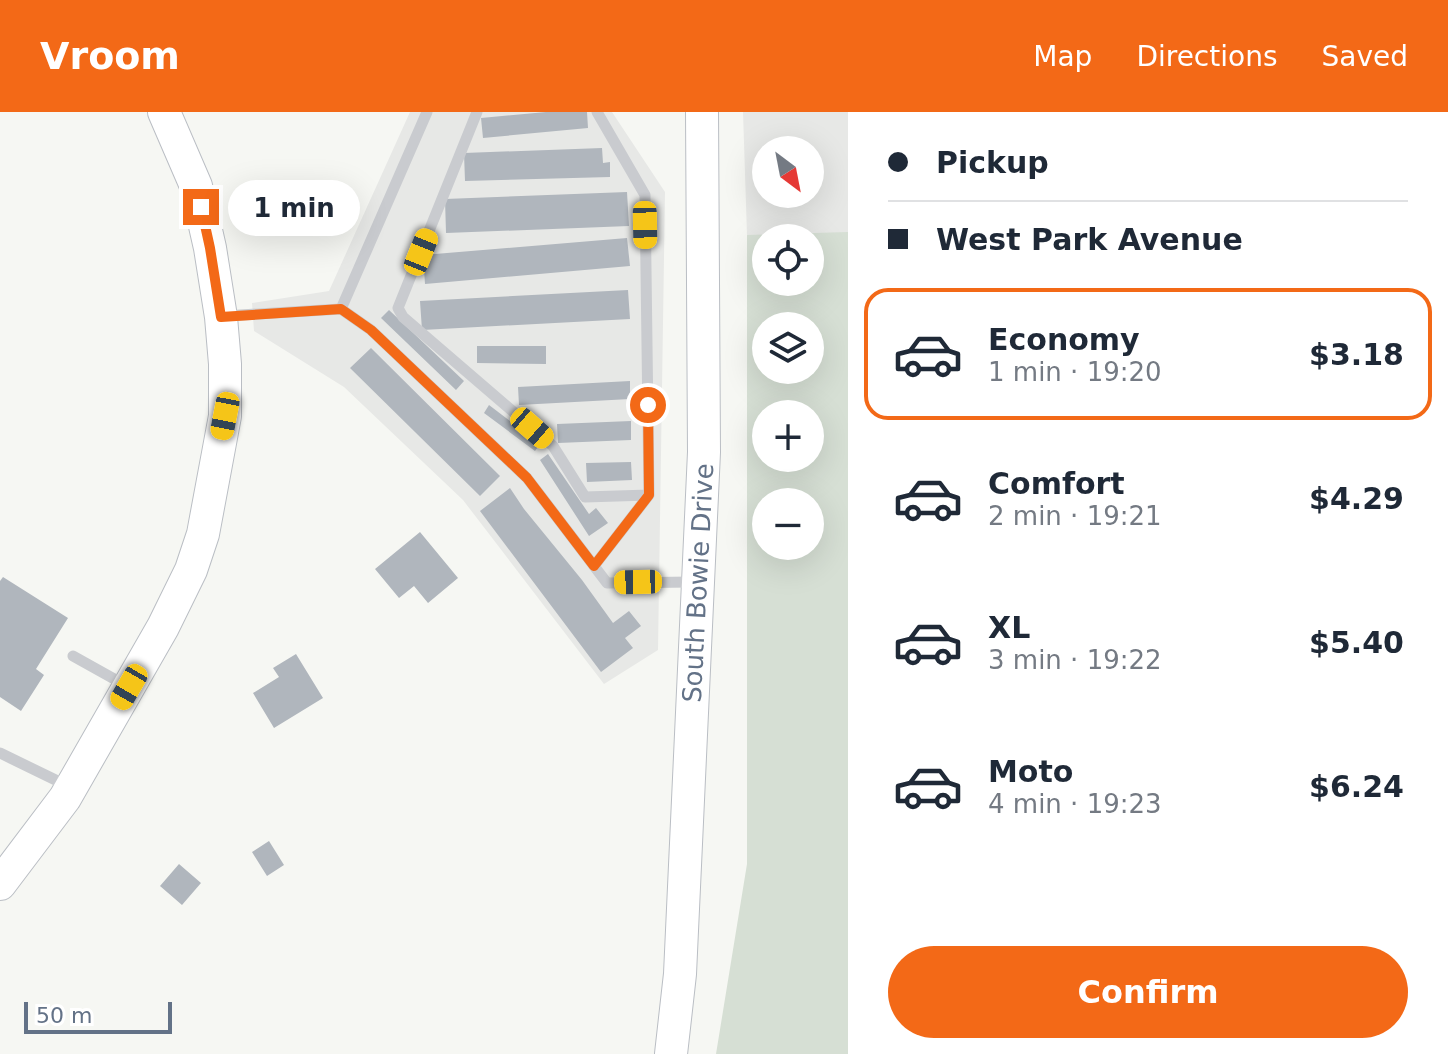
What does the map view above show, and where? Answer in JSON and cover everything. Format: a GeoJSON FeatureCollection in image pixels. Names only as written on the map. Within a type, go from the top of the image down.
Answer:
{"type":"FeatureCollection","features":[{"type":"Feature","properties":{"kind":"street"},"geometry":{"type":"LineString","coordinates":[[0,884],[65,798],[163,627],[191,570],[203,534],[225,416],[221,317],[196,186],[164,112]]}},
{"type":"Feature","properties":{"kind":"street","name":"South Bowie Drive"},"geometry":{"type":"LineString","coordinates":[[671,1054],[680,974],[704,452],[702,112]]}},
{"type":"Feature","properties":{"kind":"lane"},"geometry":{"type":"LineString","coordinates":[[341,309],[427,112]]}},
{"type":"Feature","properties":{"kind":"lane"},"geometry":{"type":"LineString","coordinates":[[477,112],[398,308],[403,317],[553,446],[585,497],[649,495]]}},
{"type":"Feature","properties":{"kind":"lane"},"geometry":{"type":"LineString","coordinates":[[594,566],[649,495],[645,195],[597,112]]}},
{"type":"Feature","properties":{"kind":"lane"},"geometry":{"type":"LineString","coordinates":[[221,317],[341,309],[371,330],[527,478],[607,583],[698,581]]}},
{"type":"Feature","properties":{"kind":"lane"},"geometry":{"type":"LineString","coordinates":[[73,656],[129,687]]}},
{"type":"Feature","properties":{"kind":"lane"},"geometry":{"type":"LineString","coordinates":[[0,753],[71,787]]}},
{"type":"Feature","properties":{"kind":"shaded area"},"geometry":{"type":"Polygon","coordinates":[[[410,112],[612,112],[665,192],[658,650],[604,684],[463,500],[344,387],[254,331],[252,303],[329,291],[410,112]]]}},
{"type":"Feature","properties":{"kind":"shaded area"},"geometry":{"type":"Polygon","coordinates":[[[743,112],[848,112],[848,238],[824,237],[824,224],[752,224],[752,235],[747,235],[743,112]]]}},
{"type":"Feature","properties":{"kind":"shaded area"},"geometry":{"type":"Polygon","coordinates":[[[848,232],[848,1054],[716,1054],[747,864],[747,235],[752,235],[752,296],[824,296],[824,233],[848,232]]]}},
{"type":"Feature","properties":{"kind":"building"},"geometry":{"type":"Polygon","coordinates":[[[587,112],[588,128],[483,138],[481,118],[587,112]]]}},
{"type":"Feature","properties":{"kind":"building"},"geometry":{"type":"Polygon","coordinates":[[[602,148],[603,163],[610,162],[610,177],[465,181],[464,153],[602,148]]]}},
{"type":"Feature","properties":{"kind":"building"},"geometry":{"type":"Polygon","coordinates":[[[627,192],[629,226],[446,233],[445,199],[627,192]]]}},
{"type":"Feature","properties":{"kind":"building"},"geometry":{"type":"Polygon","coordinates":[[[627,238],[630,266],[425,284],[423,255],[627,238]]]}},
{"type":"Feature","properties":{"kind":"building"},"geometry":{"type":"Polygon","coordinates":[[[628,290],[630,319],[422,330],[420,301],[628,290]]]}},
{"type":"Feature","properties":{"kind":"building"},"geometry":{"type":"Polygon","coordinates":[[[389,310],[464,381],[456,390],[381,318],[389,310]]]}},
{"type":"Feature","properties":{"kind":"building"},"geometry":{"type":"Polygon","coordinates":[[[477,346],[546,346],[546,364],[477,363],[477,346]]]}},
{"type":"Feature","properties":{"kind":"building"},"geometry":{"type":"Polygon","coordinates":[[[371,348],[500,476],[480,496],[350,368],[371,348]]]}},
{"type":"Feature","properties":{"kind":"building"},"geometry":{"type":"Polygon","coordinates":[[[630,381],[630,399],[519,405],[518,387],[630,381]]]}},
{"type":"Feature","properties":{"kind":"building"},"geometry":{"type":"Polygon","coordinates":[[[489,405],[540,444],[535,451],[484,413],[489,405]]]}},
{"type":"Feature","properties":{"kind":"building"},"geometry":{"type":"Polygon","coordinates":[[[631,421],[631,440],[558,443],[557,424],[631,421]]]}},
{"type":"Feature","properties":{"kind":"building"},"geometry":{"type":"Polygon","coordinates":[[[548,454],[589,514],[596,508],[608,523],[589,536],[540,460],[548,454]]]}},
{"type":"Feature","properties":{"kind":"building"},"geometry":{"type":"Polygon","coordinates":[[[631,462],[632,480],[587,482],[586,463],[631,462]]]}},
{"type":"Feature","properties":{"kind":"building"},"geometry":{"type":"Polygon","coordinates":[[[510,488],[613,623],[629,611],[641,626],[625,638],[633,648],[601,672],[480,511],[510,488]]]}},
{"type":"Feature","properties":{"kind":"building"},"geometry":{"type":"Polygon","coordinates":[[[420,532],[458,578],[428,603],[414,586],[399,598],[375,569],[420,532]]]}},
{"type":"Feature","properties":{"kind":"building"},"geometry":{"type":"Polygon","coordinates":[[[3,577],[68,618],[36,669],[44,675],[21,711],[0,697],[0,581],[3,577]]]}},
{"type":"Feature","properties":{"kind":"building"},"geometry":{"type":"Polygon","coordinates":[[[296,654],[323,698],[274,728],[253,693],[279,677],[273,668],[296,654]]]}},
{"type":"Feature","properties":{"kind":"building"},"geometry":{"type":"Polygon","coordinates":[[[269,841],[284,865],[267,876],[252,852],[269,841]]]}},
{"type":"Feature","properties":{"kind":"building"},"geometry":{"type":"Polygon","coordinates":[[[179,864],[201,883],[182,905],[160,886],[179,864]]]}},
{"type":"Feature","properties":{"kind":"route"},"geometry":{"type":"LineString","coordinates":[[201,207],[221,317],[341,309],[371,330],[527,478],[594,566],[649,495],[648,405]]}}]}
